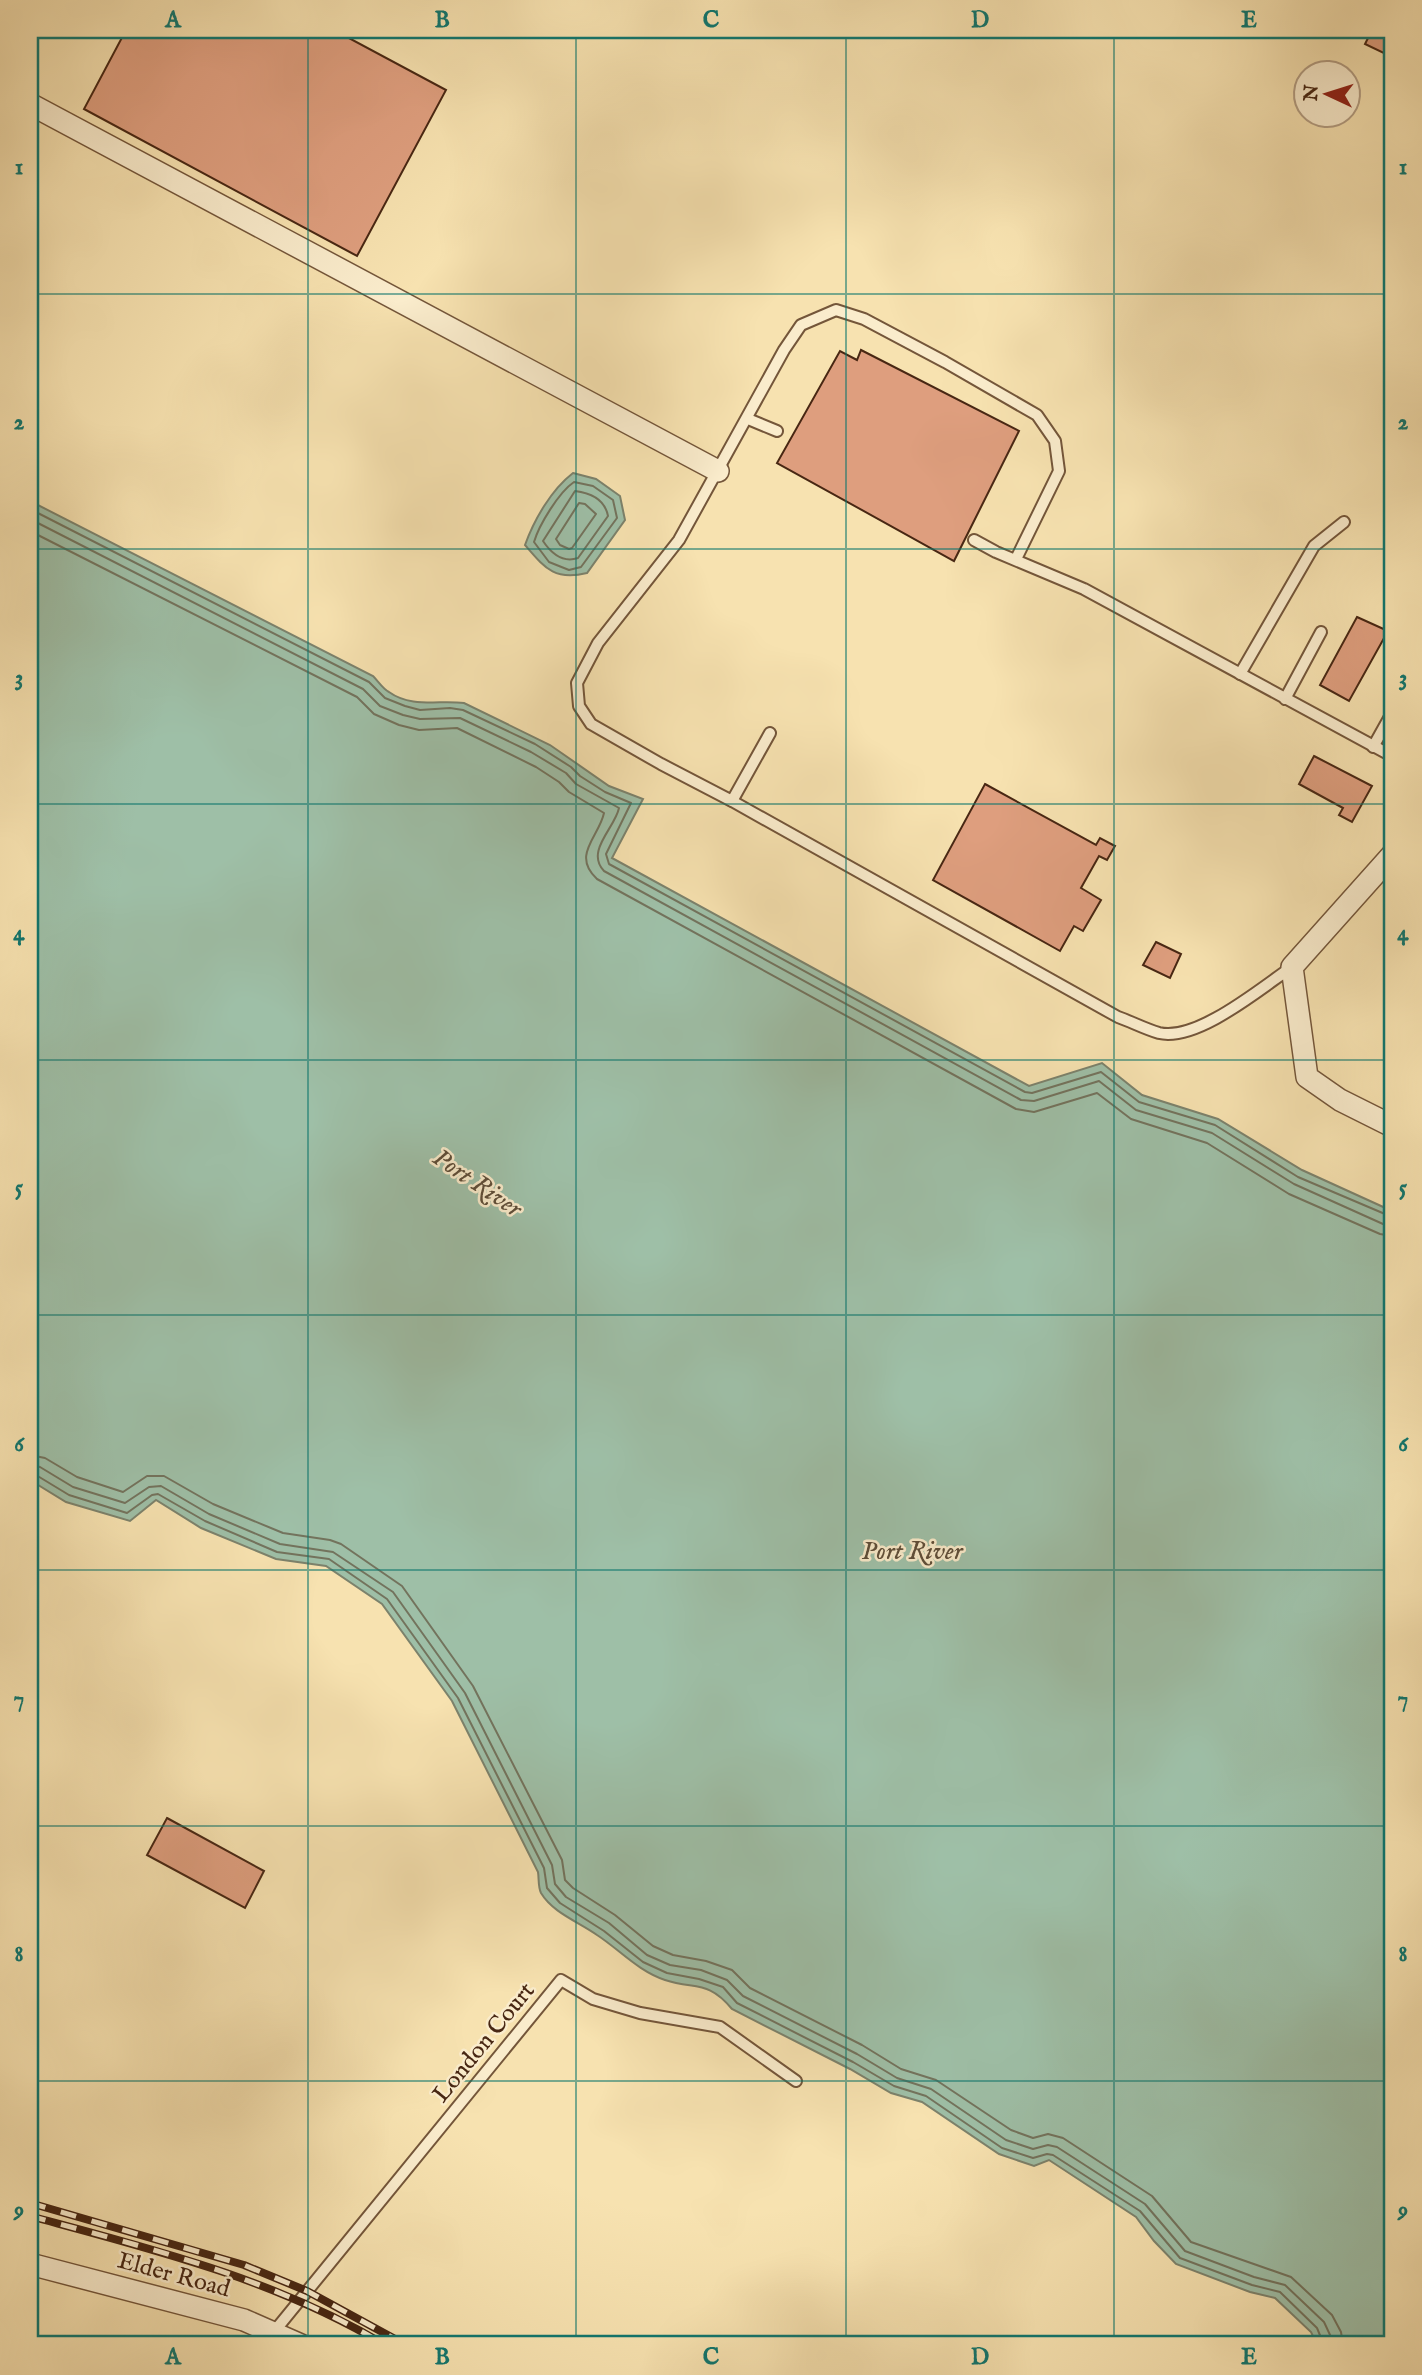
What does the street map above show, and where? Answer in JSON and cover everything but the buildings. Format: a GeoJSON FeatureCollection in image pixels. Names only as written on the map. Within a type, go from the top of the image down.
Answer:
{"type":"FeatureCollection","features":[{"type":"Feature","properties":{"kind":"street"},"geometry":{"type":"LineString","coordinates":[[30,104],[718,471]]}},
{"type":"Feature","properties":{"kind":"street"},"geometry":{"type":"LineString","coordinates":[[1392,855],[1292,967],[1307,1077],[1339,1100],[1392,1126]]}},
{"type":"Feature","properties":{"kind":"street","name":"Elder Road"},"geometry":{"type":"LineString","coordinates":[[30,2264],[244,2320],[301,2345]]}},
{"type":"Feature","properties":{"kind":"lane"},"geometry":{"type":"LineString","coordinates":[[1016,559],[1059,471],[1055,441],[1037,415],[911,343],[864,319],[836,310],[801,325],[784,350],[679,540],[598,643],[577,683],[579,706],[591,724],[661,764],[733,801],[1118,1017],[1161,1034],[1194,1031],[1292,967]]}},
{"type":"Feature","properties":{"kind":"lane"},"geometry":{"type":"LineString","coordinates":[[748,419],[776,431]]}},
{"type":"Feature","properties":{"kind":"lane"},"geometry":{"type":"LineString","coordinates":[[1240,674],[1314,546],[1344,522]]}},
{"type":"Feature","properties":{"kind":"lane"},"geometry":{"type":"LineString","coordinates":[[974,540],[1084,589],[1392,756]]}},
{"type":"Feature","properties":{"kind":"lane"},"geometry":{"type":"LineString","coordinates":[[1285,699],[1321,632]]}},
{"type":"Feature","properties":{"kind":"lane"},"geometry":{"type":"LineString","coordinates":[[1373,747],[1392,713]]}},
{"type":"Feature","properties":{"kind":"lane"},"geometry":{"type":"LineString","coordinates":[[733,801],[770,733]]}},
{"type":"Feature","properties":{"kind":"lane","name":"London Court"},"geometry":{"type":"LineString","coordinates":[[273,2333],[561,1980],[593,1999],[640,2013],[720,2027],[796,2081]]}},
{"type":"Feature","properties":{"kind":"water"},"geometry":{"type":"Polygon","coordinates":[[[573,473],[596,479],[620,496],[625,520],[587,573],[566,575],[551,571],[525,545],[544,506],[557,488],[573,473]]]}},
{"type":"Feature","properties":{"kind":"water","name":"Port River"},"geometry":{"type":"Polygon","coordinates":[[[30,501],[373,676],[385,689],[398,697],[416,702],[464,703],[550,745],[609,786],[643,799],[612,858],[1029,1086],[1102,1063],[1142,1095],[1218,1119],[1302,1170],[1392,1211],[1392,2345],[1317,2344],[1311,2332],[1275,2298],[1250,2292],[1176,2264],[1136,2217],[1049,2160],[1034,2166],[999,2154],[922,2102],[891,2093],[732,2009],[716,1994],[701,1987],[655,1976],[559,1912],[541,1893],[538,1872],[452,1701],[382,1604],[326,1566],[276,1559],[201,1528],[156,1500],[130,1521],[66,1502],[30,1480],[30,501]]]}},
{"type":"Feature","properties":{"kind":"railway"},"geometry":{"type":"LineString","coordinates":[[30,2203],[244,2265],[307,2291],[406,2345]]}},
{"type":"Feature","properties":{"kind":"railway"},"geometry":{"type":"LineString","coordinates":[[30,2216],[167,2254],[257,2284],[343,2322],[385,2345]]}}]}
